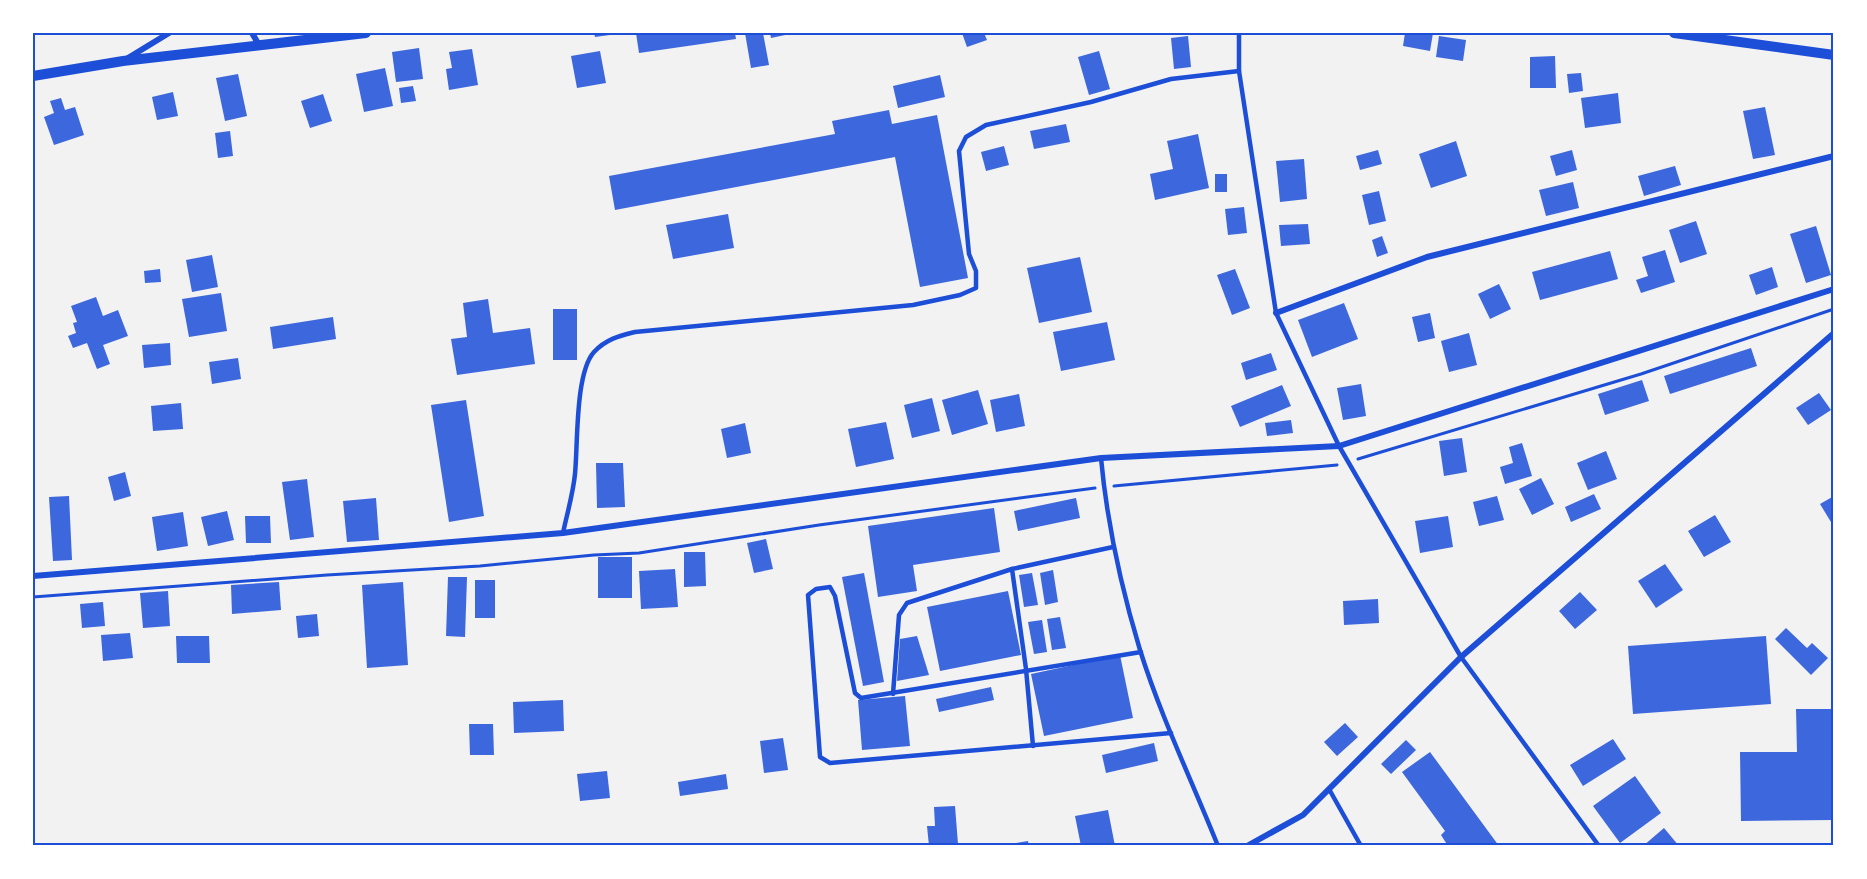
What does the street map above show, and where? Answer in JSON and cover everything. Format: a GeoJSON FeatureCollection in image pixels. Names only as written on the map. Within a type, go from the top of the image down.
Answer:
{"type":"FeatureCollection","features":[{"type":"Feature","properties":{"kind":"street"},"geometry":{"type":"LineString","coordinates":[[123,61],[170,33]]}},
{"type":"Feature","properties":{"kind":"street"},"geometry":{"type":"LineString","coordinates":[[252,33],[260,46]]}},
{"type":"Feature","properties":{"kind":"street"},"geometry":{"type":"LineString","coordinates":[[33,76],[123,61],[366,33]]}},
{"type":"Feature","properties":{"kind":"street"},"geometry":{"type":"LineString","coordinates":[[1674,33],[1730,37],[1834,55]]}},
{"type":"Feature","properties":{"kind":"street"},"geometry":{"type":"LineString","coordinates":[[1276,314],[1426,257],[1834,156]]}},
{"type":"Feature","properties":{"kind":"street"},"geometry":{"type":"LineString","coordinates":[[33,576],[563,533],[1101,458],[1339,446],[1834,289]]}},
{"type":"Feature","properties":{"kind":"street"},"geometry":{"type":"LineString","coordinates":[[1247,846],[1303,815],[1461,657],[1834,333]]}},
{"type":"Feature","properties":{"kind":"lane"},"geometry":{"type":"LineString","coordinates":[[1239,33],[1239,70],[1276,314],[1339,446],[1461,657],[1599,846]]}},
{"type":"Feature","properties":{"kind":"lane"},"geometry":{"type":"LineString","coordinates":[[563,533],[575,477],[581,393],[586,365],[594,352],[609,339],[635,332],[913,305],[960,295],[976,288],[976,272],[969,254],[959,151],[966,137],[986,125],[1091,102],[1172,79],[1239,70]]}},
{"type":"Feature","properties":{"kind":"lane"},"geometry":{"type":"LineString","coordinates":[[1101,458],[1103,487],[1113,547],[1141,652],[1170,733],[1218,846]]}},
{"type":"Feature","properties":{"kind":"lane"},"geometry":{"type":"LineString","coordinates":[[893,694],[899,615],[907,603],[1012,569],[1113,547]]}},
{"type":"Feature","properties":{"kind":"lane"},"geometry":{"type":"LineString","coordinates":[[1012,569],[1026,669],[1033,746]]}},
{"type":"Feature","properties":{"kind":"lane"},"geometry":{"type":"LineString","coordinates":[[1141,652],[1026,669],[861,698],[855,693],[835,596],[830,587],[816,589],[807,595],[820,757],[830,763],[1170,733]]}},
{"type":"Feature","properties":{"kind":"lane"},"geometry":{"type":"LineString","coordinates":[[1329,789],[1361,846]]}},
{"type":"Feature","properties":{"kind":"path"},"geometry":{"type":"LineString","coordinates":[[33,597],[639,553],[819,525],[1103,487],[1329,467],[1641,374],[1834,309]]}},
{"type":"Feature","properties":{"kind":"building"},"geometry":{"type":"Polygon","coordinates":[[[594,33],[617,33],[617,34],[595,37],[594,33]]]}},
{"type":"Feature","properties":{"kind":"building"},"geometry":{"type":"Polygon","coordinates":[[[636,33],[735,33],[736,39],[639,53],[636,33]]]}},
{"type":"Feature","properties":{"kind":"building"},"geometry":{"type":"Polygon","coordinates":[[[745,33],[763,33],[769,65],[751,68],[745,33]]]}},
{"type":"Feature","properties":{"kind":"building"},"geometry":{"type":"Polygon","coordinates":[[[770,33],[790,33],[790,34],[771,38],[770,33]]]}},
{"type":"Feature","properties":{"kind":"building"},"geometry":{"type":"Polygon","coordinates":[[[962,33],[984,33],[987,40],[967,47],[962,33]]]}},
{"type":"Feature","properties":{"kind":"building"},"geometry":{"type":"Polygon","coordinates":[[[1405,33],[1433,33],[1430,51],[1403,46],[1405,33]]]}},
{"type":"Feature","properties":{"kind":"building"},"geometry":{"type":"Polygon","coordinates":[[[1188,36],[1191,67],[1174,69],[1171,38],[1188,36]]]}},
{"type":"Feature","properties":{"kind":"building"},"geometry":{"type":"Polygon","coordinates":[[[1439,36],[1466,40],[1463,61],[1436,57],[1439,36]]]}},
{"type":"Feature","properties":{"kind":"building"},"geometry":{"type":"Polygon","coordinates":[[[419,48],[423,79],[396,82],[392,52],[419,48]]]}},
{"type":"Feature","properties":{"kind":"building"},"geometry":{"type":"Polygon","coordinates":[[[472,49],[478,85],[449,90],[446,69],[452,68],[449,52],[472,49]]]}},
{"type":"Feature","properties":{"kind":"building"},"geometry":{"type":"Polygon","coordinates":[[[600,51],[606,83],[577,88],[571,56],[600,51]]]}},
{"type":"Feature","properties":{"kind":"building"},"geometry":{"type":"Polygon","coordinates":[[[1099,51],[1110,89],[1089,95],[1078,57],[1099,51]]]}},
{"type":"Feature","properties":{"kind":"building"},"geometry":{"type":"Polygon","coordinates":[[[1555,56],[1556,88],[1530,88],[1530,57],[1555,56]]]}},
{"type":"Feature","properties":{"kind":"building"},"geometry":{"type":"Polygon","coordinates":[[[385,68],[393,106],[364,112],[356,74],[385,68]]]}},
{"type":"Feature","properties":{"kind":"building"},"geometry":{"type":"Polygon","coordinates":[[[1581,73],[1583,91],[1569,93],[1567,74],[1581,73]]]}},
{"type":"Feature","properties":{"kind":"building"},"geometry":{"type":"Polygon","coordinates":[[[238,74],[247,116],[225,121],[216,78],[238,74]]]}},
{"type":"Feature","properties":{"kind":"building"},"geometry":{"type":"Polygon","coordinates":[[[940,75],[945,97],[898,108],[893,86],[940,75]]]}},
{"type":"Feature","properties":{"kind":"building"},"geometry":{"type":"Polygon","coordinates":[[[413,86],[416,101],[401,103],[399,88],[413,86]]]}},
{"type":"Feature","properties":{"kind":"building"},"geometry":{"type":"Polygon","coordinates":[[[173,92],[178,116],[157,120],[152,97],[173,92]]]}},
{"type":"Feature","properties":{"kind":"building"},"geometry":{"type":"Polygon","coordinates":[[[1618,93],[1621,123],[1585,128],[1581,98],[1618,93]]]}},
{"type":"Feature","properties":{"kind":"building"},"geometry":{"type":"Polygon","coordinates":[[[323,94],[332,121],[310,128],[301,101],[323,94]]]}},
{"type":"Feature","properties":{"kind":"building"},"geometry":{"type":"Polygon","coordinates":[[[61,98],[65,110],[75,107],[84,135],[54,145],[44,117],[54,113],[50,101],[61,98]]]}},
{"type":"Feature","properties":{"kind":"building"},"geometry":{"type":"Polygon","coordinates":[[[1765,107],[1775,155],[1753,159],[1743,111],[1765,107]]]}},
{"type":"Feature","properties":{"kind":"building"},"geometry":{"type":"Polygon","coordinates":[[[889,110],[892,124],[937,115],[968,278],[920,287],[895,157],[615,210],[609,176],[835,134],[832,121],[889,110]]]}},
{"type":"Feature","properties":{"kind":"building"},"geometry":{"type":"Polygon","coordinates":[[[1066,124],[1070,142],[1034,149],[1030,131],[1066,124]]]}},
{"type":"Feature","properties":{"kind":"building"},"geometry":{"type":"Polygon","coordinates":[[[230,131],[233,156],[218,158],[215,133],[230,131]]]}},
{"type":"Feature","properties":{"kind":"building"},"geometry":{"type":"Polygon","coordinates":[[[1198,134],[1209,188],[1155,200],[1150,174],[1173,169],[1167,141],[1198,134]]]}},
{"type":"Feature","properties":{"kind":"building"},"geometry":{"type":"Polygon","coordinates":[[[1456,141],[1467,176],[1431,188],[1419,154],[1456,141]]]}},
{"type":"Feature","properties":{"kind":"building"},"geometry":{"type":"Polygon","coordinates":[[[1004,146],[1009,165],[986,171],[981,152],[1004,146]]]}},
{"type":"Feature","properties":{"kind":"building"},"geometry":{"type":"Polygon","coordinates":[[[1378,150],[1382,164],[1360,170],[1356,156],[1378,150]]]}},
{"type":"Feature","properties":{"kind":"building"},"geometry":{"type":"Polygon","coordinates":[[[1572,150],[1577,170],[1556,176],[1550,156],[1572,150]]]}},
{"type":"Feature","properties":{"kind":"building"},"geometry":{"type":"Polygon","coordinates":[[[1304,159],[1307,199],[1280,202],[1276,161],[1304,159]]]}},
{"type":"Feature","properties":{"kind":"building"},"geometry":{"type":"Polygon","coordinates":[[[1675,166],[1681,185],[1644,196],[1638,176],[1675,166]]]}},
{"type":"Feature","properties":{"kind":"building"},"geometry":{"type":"Polygon","coordinates":[[[1215,174],[1227,174],[1227,192],[1215,192],[1215,174]]]}},
{"type":"Feature","properties":{"kind":"building"},"geometry":{"type":"Polygon","coordinates":[[[1573,182],[1579,208],[1546,216],[1539,190],[1573,182]]]}},
{"type":"Feature","properties":{"kind":"building"},"geometry":{"type":"Polygon","coordinates":[[[1379,191],[1386,221],[1369,225],[1362,195],[1379,191]]]}},
{"type":"Feature","properties":{"kind":"building"},"geometry":{"type":"Polygon","coordinates":[[[1244,207],[1247,233],[1228,235],[1225,209],[1244,207]]]}},
{"type":"Feature","properties":{"kind":"building"},"geometry":{"type":"Polygon","coordinates":[[[728,214],[734,248],[673,259],[666,225],[728,214]]]}},
{"type":"Feature","properties":{"kind":"building"},"geometry":{"type":"Polygon","coordinates":[[[1696,221],[1707,254],[1680,263],[1669,230],[1696,221]]]}},
{"type":"Feature","properties":{"kind":"building"},"geometry":{"type":"Polygon","coordinates":[[[1308,224],[1310,244],[1281,246],[1279,225],[1308,224]]]}},
{"type":"Feature","properties":{"kind":"building"},"geometry":{"type":"Polygon","coordinates":[[[1816,226],[1831,275],[1806,283],[1790,234],[1816,226]]]}},
{"type":"Feature","properties":{"kind":"building"},"geometry":{"type":"Polygon","coordinates":[[[1382,236],[1388,253],[1377,257],[1372,240],[1382,236]]]}},
{"type":"Feature","properties":{"kind":"building"},"geometry":{"type":"Polygon","coordinates":[[[1665,250],[1675,282],[1641,293],[1636,280],[1648,276],[1642,257],[1665,250]]]}},
{"type":"Feature","properties":{"kind":"building"},"geometry":{"type":"Polygon","coordinates":[[[1610,251],[1618,279],[1540,300],[1532,272],[1610,251]]]}},
{"type":"Feature","properties":{"kind":"building"},"geometry":{"type":"Polygon","coordinates":[[[212,255],[218,287],[192,292],[186,260],[212,255]]]}},
{"type":"Feature","properties":{"kind":"building"},"geometry":{"type":"Polygon","coordinates":[[[1080,257],[1092,312],[1039,323],[1027,268],[1080,257]]]}},
{"type":"Feature","properties":{"kind":"building"},"geometry":{"type":"Polygon","coordinates":[[[1772,267],[1778,287],[1756,295],[1749,275],[1772,267]]]}},
{"type":"Feature","properties":{"kind":"building"},"geometry":{"type":"Polygon","coordinates":[[[160,269],[161,282],[145,283],[144,271],[160,269]]]}},
{"type":"Feature","properties":{"kind":"building"},"geometry":{"type":"Polygon","coordinates":[[[1235,269],[1250,308],[1232,315],[1217,275],[1235,269]]]}},
{"type":"Feature","properties":{"kind":"building"},"geometry":{"type":"Polygon","coordinates":[[[1499,284],[1511,309],[1490,319],[1478,294],[1499,284]]]}},
{"type":"Feature","properties":{"kind":"building"},"geometry":{"type":"Polygon","coordinates":[[[221,293],[227,331],[189,337],[182,299],[221,293]]]}},
{"type":"Feature","properties":{"kind":"building"},"geometry":{"type":"Polygon","coordinates":[[[96,297],[103,316],[118,310],[128,336],[103,345],[110,364],[97,369],[87,343],[73,348],[68,336],[76,333],[73,323],[77,322],[71,306],[96,297]]]}},
{"type":"Feature","properties":{"kind":"building"},"geometry":{"type":"Polygon","coordinates":[[[488,299],[493,333],[530,328],[535,364],[457,375],[451,339],[467,337],[463,303],[488,299]]]}},
{"type":"Feature","properties":{"kind":"building"},"geometry":{"type":"Polygon","coordinates":[[[1344,303],[1358,339],[1312,357],[1298,320],[1344,303]]]}},
{"type":"Feature","properties":{"kind":"building"},"geometry":{"type":"Polygon","coordinates":[[[553,309],[577,309],[577,360],[553,360],[553,309]]]}},
{"type":"Feature","properties":{"kind":"building"},"geometry":{"type":"Polygon","coordinates":[[[1430,313],[1435,338],[1418,342],[1412,317],[1430,313]]]}},
{"type":"Feature","properties":{"kind":"building"},"geometry":{"type":"Polygon","coordinates":[[[333,317],[336,339],[273,349],[270,327],[333,317]]]}},
{"type":"Feature","properties":{"kind":"building"},"geometry":{"type":"Polygon","coordinates":[[[1107,322],[1115,360],[1061,371],[1053,332],[1107,322]]]}},
{"type":"Feature","properties":{"kind":"building"},"geometry":{"type":"Polygon","coordinates":[[[1469,333],[1477,365],[1449,372],[1441,341],[1469,333]]]}},
{"type":"Feature","properties":{"kind":"building"},"geometry":{"type":"Polygon","coordinates":[[[170,343],[171,365],[144,368],[142,345],[170,343]]]}},
{"type":"Feature","properties":{"kind":"building"},"geometry":{"type":"Polygon","coordinates":[[[1751,348],[1757,366],[1670,394],[1664,376],[1751,348]]]}},
{"type":"Feature","properties":{"kind":"building"},"geometry":{"type":"Polygon","coordinates":[[[1271,353],[1277,370],[1246,380],[1241,363],[1271,353]]]}},
{"type":"Feature","properties":{"kind":"building"},"geometry":{"type":"Polygon","coordinates":[[[238,358],[241,379],[212,384],[209,362],[238,358]]]}},
{"type":"Feature","properties":{"kind":"building"},"geometry":{"type":"Polygon","coordinates":[[[1642,380],[1649,401],[1605,415],[1598,394],[1642,380]]]}},
{"type":"Feature","properties":{"kind":"building"},"geometry":{"type":"Polygon","coordinates":[[[1361,384],[1366,416],[1343,420],[1337,388],[1361,384]]]}},
{"type":"Feature","properties":{"kind":"building"},"geometry":{"type":"Polygon","coordinates":[[[1282,385],[1291,406],[1240,427],[1231,406],[1282,385]]]}},
{"type":"Feature","properties":{"kind":"building"},"geometry":{"type":"Polygon","coordinates":[[[978,390],[988,424],[952,435],[942,400],[978,390]]]}},
{"type":"Feature","properties":{"kind":"building"},"geometry":{"type":"Polygon","coordinates":[[[1819,393],[1831,410],[1808,425],[1796,408],[1819,393]]]}},
{"type":"Feature","properties":{"kind":"building"},"geometry":{"type":"Polygon","coordinates":[[[1019,394],[1025,426],[996,432],[990,400],[1019,394]]]}},
{"type":"Feature","properties":{"kind":"building"},"geometry":{"type":"Polygon","coordinates":[[[932,398],[940,431],[912,438],[904,405],[932,398]]]}},
{"type":"Feature","properties":{"kind":"building"},"geometry":{"type":"Polygon","coordinates":[[[466,400],[484,516],[449,522],[431,405],[466,400]]]}},
{"type":"Feature","properties":{"kind":"building"},"geometry":{"type":"Polygon","coordinates":[[[181,403],[183,429],[153,431],[151,406],[181,403]]]}},
{"type":"Feature","properties":{"kind":"building"},"geometry":{"type":"Polygon","coordinates":[[[1291,420],[1293,433],[1267,436],[1265,423],[1291,420]]]}},
{"type":"Feature","properties":{"kind":"building"},"geometry":{"type":"Polygon","coordinates":[[[886,422],[894,459],[856,467],[848,429],[886,422]]]}},
{"type":"Feature","properties":{"kind":"building"},"geometry":{"type":"Polygon","coordinates":[[[745,423],[751,453],[727,458],[721,429],[745,423]]]}},
{"type":"Feature","properties":{"kind":"building"},"geometry":{"type":"Polygon","coordinates":[[[1462,438],[1467,472],[1444,476],[1439,441],[1462,438]]]}},
{"type":"Feature","properties":{"kind":"building"},"geometry":{"type":"Polygon","coordinates":[[[1522,443],[1532,476],[1505,484],[1500,467],[1513,463],[1509,447],[1522,443]]]}},
{"type":"Feature","properties":{"kind":"building"},"geometry":{"type":"Polygon","coordinates":[[[1606,451],[1617,479],[1588,490],[1577,463],[1606,451]]]}},
{"type":"Feature","properties":{"kind":"building"},"geometry":{"type":"Polygon","coordinates":[[[596,463],[623,463],[625,507],[597,508],[596,463]]]}},
{"type":"Feature","properties":{"kind":"building"},"geometry":{"type":"Polygon","coordinates":[[[125,472],[131,496],[114,501],[108,477],[125,472]]]}},
{"type":"Feature","properties":{"kind":"building"},"geometry":{"type":"Polygon","coordinates":[[[1541,478],[1554,504],[1532,515],[1519,489],[1541,478]]]}},
{"type":"Feature","properties":{"kind":"building"},"geometry":{"type":"Polygon","coordinates":[[[307,479],[314,537],[290,540],[282,482],[307,479]]]}},
{"type":"Feature","properties":{"kind":"building"},"geometry":{"type":"Polygon","coordinates":[[[1594,494],[1601,509],[1571,522],[1565,507],[1594,494]]]}},
{"type":"Feature","properties":{"kind":"building"},"geometry":{"type":"Polygon","coordinates":[[[69,496],[72,560],[53,561],[49,497],[69,496]]]}},
{"type":"Feature","properties":{"kind":"building"},"geometry":{"type":"Polygon","coordinates":[[[1497,496],[1504,520],[1479,526],[1473,502],[1497,496]]]}},
{"type":"Feature","properties":{"kind":"building"},"geometry":{"type":"Polygon","coordinates":[[[1834,496],[1834,527],[1820,504],[1834,496]]]}},
{"type":"Feature","properties":{"kind":"building"},"geometry":{"type":"Polygon","coordinates":[[[376,498],[379,540],[347,542],[343,501],[376,498]]]}},
{"type":"Feature","properties":{"kind":"building"},"geometry":{"type":"Polygon","coordinates":[[[1076,498],[1080,518],[1018,531],[1014,511],[1076,498]]]}},
{"type":"Feature","properties":{"kind":"building"},"geometry":{"type":"Polygon","coordinates":[[[994,508],[1000,552],[913,565],[917,591],[878,597],[868,526],[994,508]]]}},
{"type":"Feature","properties":{"kind":"building"},"geometry":{"type":"Polygon","coordinates":[[[227,511],[234,540],[208,546],[201,517],[227,511]]]}},
{"type":"Feature","properties":{"kind":"building"},"geometry":{"type":"Polygon","coordinates":[[[183,512],[188,546],[157,551],[152,517],[183,512]]]}},
{"type":"Feature","properties":{"kind":"building"},"geometry":{"type":"Polygon","coordinates":[[[1715,515],[1731,542],[1704,557],[1688,531],[1715,515]]]}},
{"type":"Feature","properties":{"kind":"building"},"geometry":{"type":"Polygon","coordinates":[[[245,516],[270,516],[271,543],[246,543],[245,516]]]}},
{"type":"Feature","properties":{"kind":"building"},"geometry":{"type":"Polygon","coordinates":[[[1448,516],[1453,547],[1420,553],[1415,521],[1448,516]]]}},
{"type":"Feature","properties":{"kind":"building"},"geometry":{"type":"Polygon","coordinates":[[[766,539],[773,569],[754,573],[747,543],[766,539]]]}},
{"type":"Feature","properties":{"kind":"building"},"geometry":{"type":"Polygon","coordinates":[[[684,552],[705,552],[706,586],[684,587],[684,552]]]}},
{"type":"Feature","properties":{"kind":"building"},"geometry":{"type":"Polygon","coordinates":[[[598,557],[632,557],[632,598],[598,598],[598,557]]]}},
{"type":"Feature","properties":{"kind":"building"},"geometry":{"type":"Polygon","coordinates":[[[1665,564],[1683,590],[1656,608],[1638,581],[1665,564]]]}},
{"type":"Feature","properties":{"kind":"building"},"geometry":{"type":"Polygon","coordinates":[[[675,569],[678,607],[641,609],[639,571],[675,569]]]}},
{"type":"Feature","properties":{"kind":"building"},"geometry":{"type":"Polygon","coordinates":[[[1053,570],[1058,602],[1045,605],[1040,573],[1053,570]]]}},
{"type":"Feature","properties":{"kind":"building"},"geometry":{"type":"Polygon","coordinates":[[[864,573],[884,682],[863,686],[842,577],[864,573]]]}},
{"type":"Feature","properties":{"kind":"building"},"geometry":{"type":"Polygon","coordinates":[[[1032,573],[1038,605],[1024,607],[1019,575],[1032,573]]]}},
{"type":"Feature","properties":{"kind":"building"},"geometry":{"type":"Polygon","coordinates":[[[448,577],[467,577],[465,637],[446,636],[448,577]]]}},
{"type":"Feature","properties":{"kind":"building"},"geometry":{"type":"Polygon","coordinates":[[[475,580],[495,580],[495,618],[475,618],[475,580]]]}},
{"type":"Feature","properties":{"kind":"building"},"geometry":{"type":"Polygon","coordinates":[[[279,582],[281,610],[232,614],[231,585],[279,582]]]}},
{"type":"Feature","properties":{"kind":"building"},"geometry":{"type":"Polygon","coordinates":[[[403,582],[408,665],[367,668],[362,585],[403,582]]]}},
{"type":"Feature","properties":{"kind":"building"},"geometry":{"type":"Polygon","coordinates":[[[168,591],[170,626],[143,628],[140,593],[168,591]]]}},
{"type":"Feature","properties":{"kind":"building"},"geometry":{"type":"Polygon","coordinates":[[[1008,591],[1021,655],[940,671],[927,607],[1008,591]]]}},
{"type":"Feature","properties":{"kind":"building"},"geometry":{"type":"Polygon","coordinates":[[[1580,592],[1597,610],[1575,629],[1559,611],[1580,592]]]}},
{"type":"Feature","properties":{"kind":"building"},"geometry":{"type":"Polygon","coordinates":[[[1378,599],[1379,623],[1344,625],[1343,601],[1378,599]]]}},
{"type":"Feature","properties":{"kind":"building"},"geometry":{"type":"Polygon","coordinates":[[[103,602],[105,626],[82,628],[80,604],[103,602]]]}},
{"type":"Feature","properties":{"kind":"building"},"geometry":{"type":"Polygon","coordinates":[[[317,614],[319,636],[298,638],[296,616],[317,614]]]}},
{"type":"Feature","properties":{"kind":"building"},"geometry":{"type":"Polygon","coordinates":[[[1060,617],[1066,648],[1052,650],[1047,619],[1060,617]]]}},
{"type":"Feature","properties":{"kind":"building"},"geometry":{"type":"Polygon","coordinates":[[[1042,620],[1047,652],[1034,654],[1028,622],[1042,620]]]}},
{"type":"Feature","properties":{"kind":"building"},"geometry":{"type":"Polygon","coordinates":[[[1786,628],[1807,648],[1812,643],[1828,658],[1811,675],[1775,639],[1786,628]]]}},
{"type":"Feature","properties":{"kind":"building"},"geometry":{"type":"Polygon","coordinates":[[[130,633],[133,658],[103,661],[101,635],[130,633]]]}},
{"type":"Feature","properties":{"kind":"building"},"geometry":{"type":"Polygon","coordinates":[[[176,636],[209,636],[210,663],[177,663],[176,636]]]}},
{"type":"Feature","properties":{"kind":"building"},"geometry":{"type":"Polygon","coordinates":[[[917,636],[929,675],[897,681],[900,639],[917,636]]]}},
{"type":"Feature","properties":{"kind":"building"},"geometry":{"type":"Polygon","coordinates":[[[1766,636],[1771,704],[1633,714],[1628,646],[1766,636]]]}},
{"type":"Feature","properties":{"kind":"building"},"geometry":{"type":"Polygon","coordinates":[[[1120,655],[1133,718],[1044,736],[1031,674],[1120,655]]]}},
{"type":"Feature","properties":{"kind":"building"},"geometry":{"type":"Polygon","coordinates":[[[991,687],[994,700],[939,712],[936,699],[991,687]]]}},
{"type":"Feature","properties":{"kind":"building"},"geometry":{"type":"Polygon","coordinates":[[[905,696],[910,746],[862,750],[858,700],[905,696]]]}},
{"type":"Feature","properties":{"kind":"building"},"geometry":{"type":"Polygon","coordinates":[[[563,700],[564,731],[514,733],[513,702],[563,700]]]}},
{"type":"Feature","properties":{"kind":"building"},"geometry":{"type":"Polygon","coordinates":[[[1796,709],[1834,709],[1834,820],[1741,821],[1740,752],[1797,752],[1796,709]]]}},
{"type":"Feature","properties":{"kind":"building"},"geometry":{"type":"Polygon","coordinates":[[[1345,723],[1358,737],[1337,756],[1324,742],[1345,723]]]}},
{"type":"Feature","properties":{"kind":"building"},"geometry":{"type":"Polygon","coordinates":[[[469,724],[493,724],[494,755],[470,755],[469,724]]]}},
{"type":"Feature","properties":{"kind":"building"},"geometry":{"type":"Polygon","coordinates":[[[783,738],[788,770],[764,773],[760,741],[783,738]]]}},
{"type":"Feature","properties":{"kind":"building"},"geometry":{"type":"Polygon","coordinates":[[[1613,739],[1626,759],[1583,786],[1570,765],[1613,739]]]}},
{"type":"Feature","properties":{"kind":"building"},"geometry":{"type":"Polygon","coordinates":[[[1406,740],[1416,750],[1391,774],[1381,764],[1406,740]]]}},
{"type":"Feature","properties":{"kind":"building"},"geometry":{"type":"Polygon","coordinates":[[[1154,743],[1158,761],[1106,773],[1102,755],[1154,743]]]}},
{"type":"Feature","properties":{"kind":"building"},"geometry":{"type":"Polygon","coordinates":[[[1430,752],[1499,846],[1448,846],[1441,835],[1445,831],[1402,772],[1430,752]]]}},
{"type":"Feature","properties":{"kind":"building"},"geometry":{"type":"Polygon","coordinates":[[[607,771],[610,798],[580,801],[577,774],[607,771]]]}},
{"type":"Feature","properties":{"kind":"building"},"geometry":{"type":"Polygon","coordinates":[[[726,774],[728,789],[680,796],[678,782],[726,774]]]}},
{"type":"Feature","properties":{"kind":"building"},"geometry":{"type":"Polygon","coordinates":[[[1635,776],[1661,813],[1620,843],[1593,806],[1635,776]]]}},
{"type":"Feature","properties":{"kind":"building"},"geometry":{"type":"Polygon","coordinates":[[[955,806],[958,844],[929,846],[927,826],[935,826],[934,807],[955,806]]]}},
{"type":"Feature","properties":{"kind":"building"},"geometry":{"type":"Polygon","coordinates":[[[1108,810],[1115,846],[1081,846],[1075,816],[1108,810]]]}},
{"type":"Feature","properties":{"kind":"building"},"geometry":{"type":"Polygon","coordinates":[[[1664,828],[1679,846],[1643,846],[1664,828]]]}},
{"type":"Feature","properties":{"kind":"building"},"geometry":{"type":"Polygon","coordinates":[[[1028,841],[1029,846],[1011,846],[1011,844],[1028,841]]]}}]}
